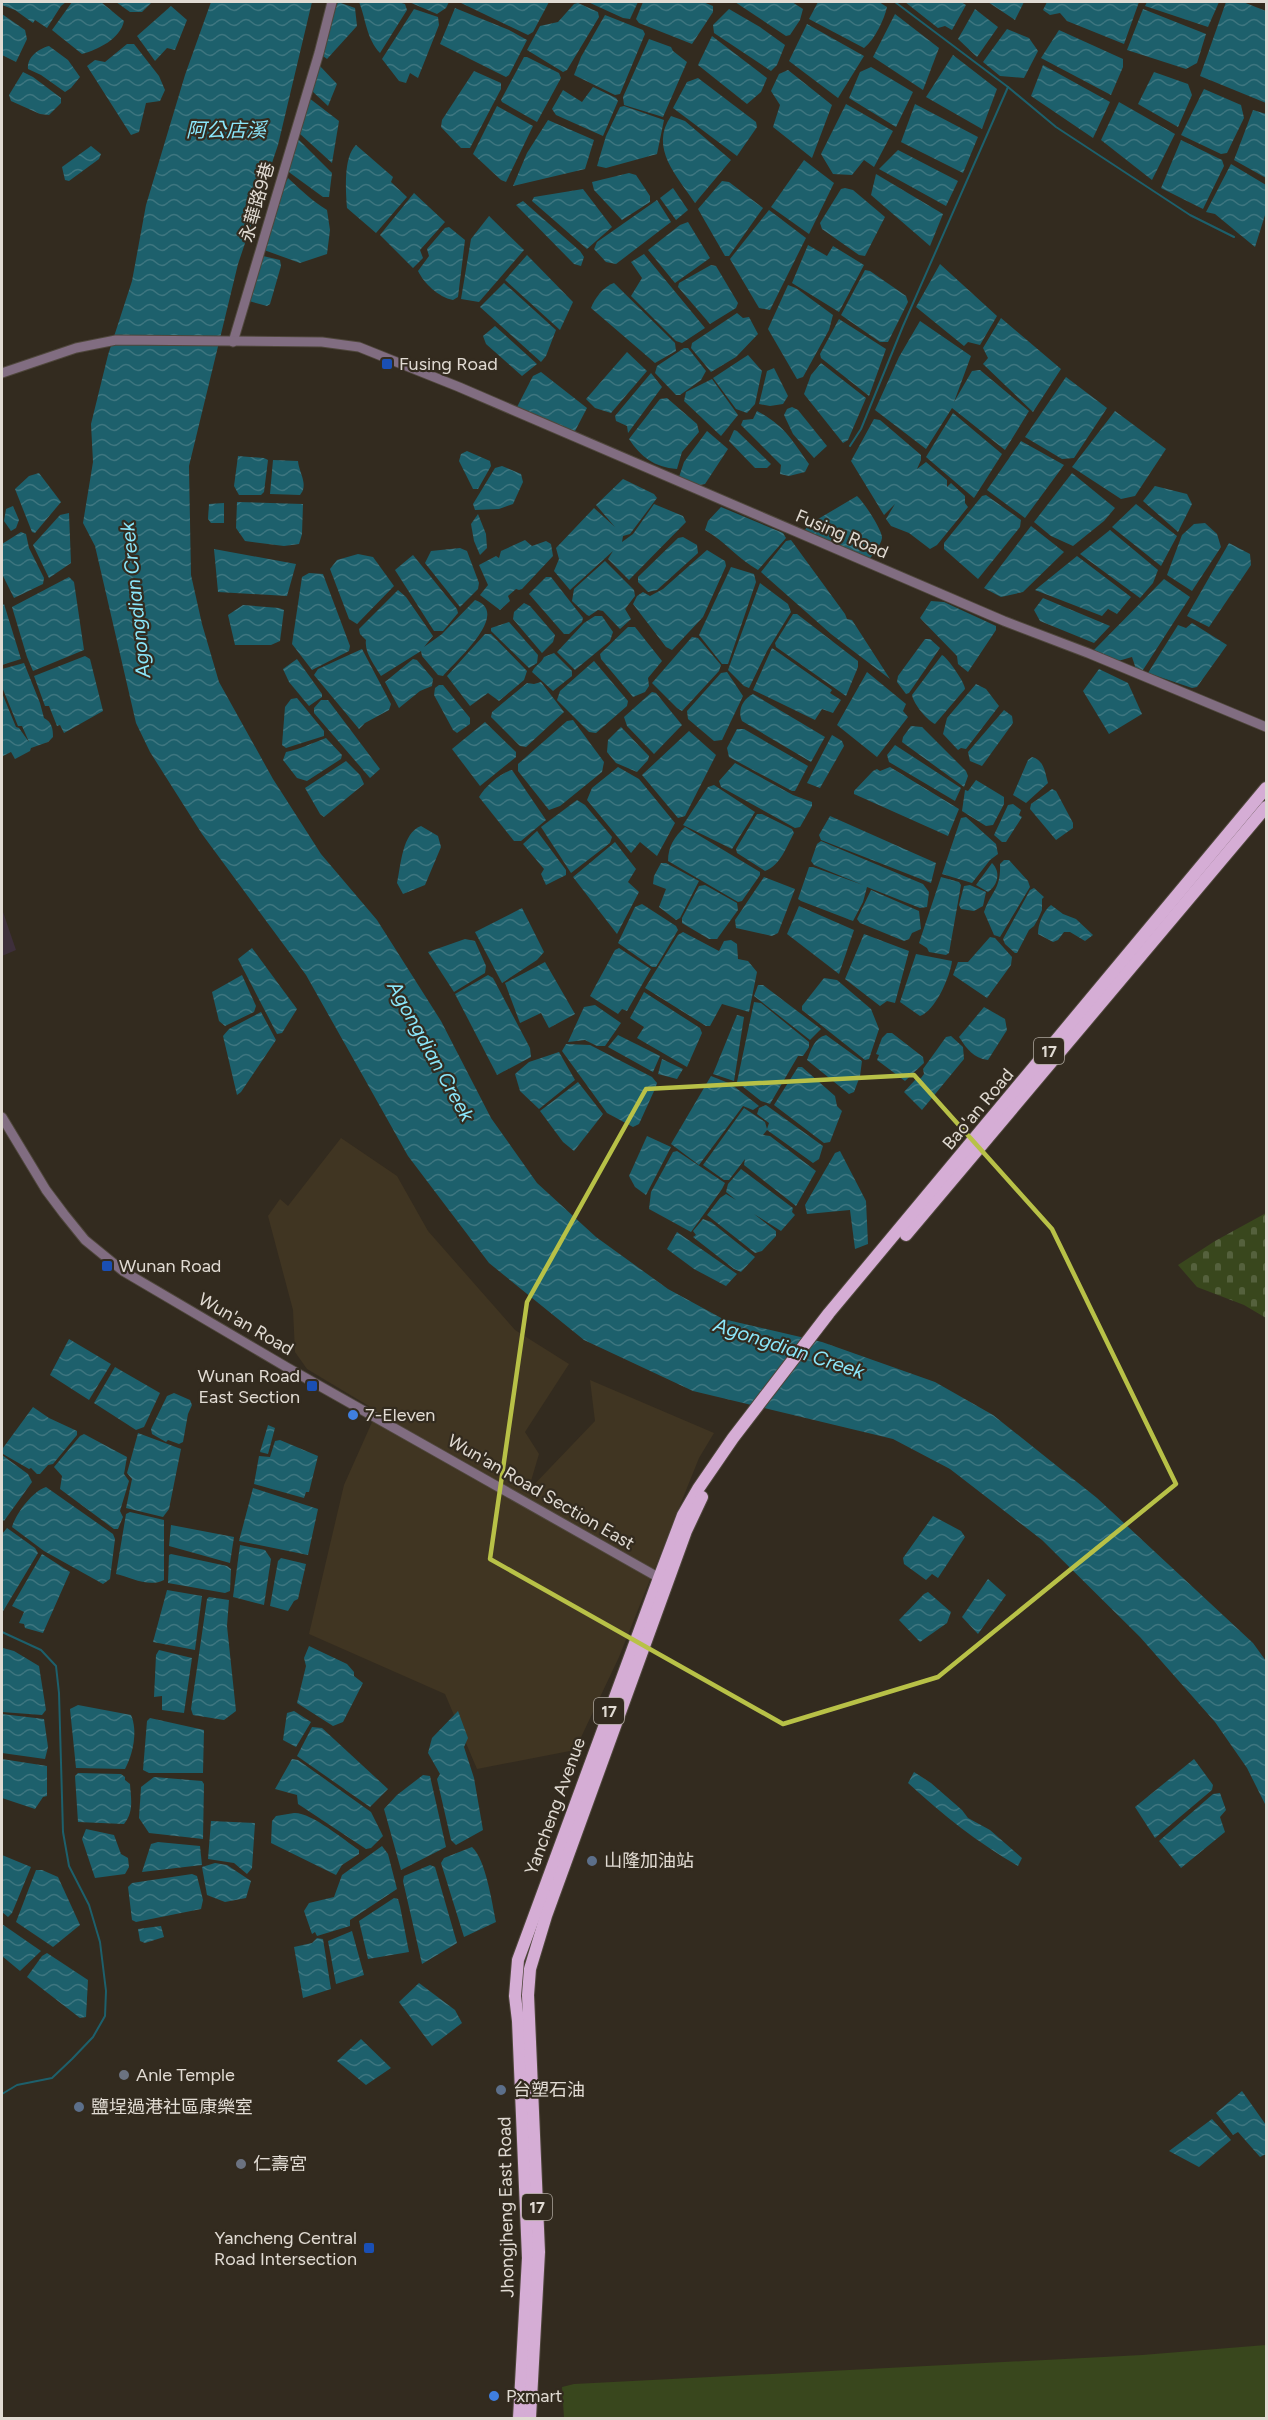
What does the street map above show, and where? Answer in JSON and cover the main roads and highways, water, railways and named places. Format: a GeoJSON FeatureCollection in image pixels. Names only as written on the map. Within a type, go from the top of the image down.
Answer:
{"type":"FeatureCollection","features":[{"type":"Feature","properties":{"kind":"main road","name":"Bao'an Road"},"geometry":{"type":"LineString","coordinates":[[833,1314],[1266,788]]}},
{"type":"Feature","properties":{"kind":"main road","name":"Bao'an Road"},"geometry":{"type":"LineString","coordinates":[[833,1314],[954,1179],[1266,807]]}},
{"type":"Feature","properties":{"kind":"main road","name":"Yancheng Avenue"},"geometry":{"type":"LineString","coordinates":[[515,1996],[518,1960],[572,1828],[663,1580],[686,1530],[700,1500],[737,1440],[833,1314]]}},
{"type":"Feature","properties":{"kind":"main road","name":"Yancheng Avenue"},"geometry":{"type":"LineString","coordinates":[[528,1995],[530,1969],[572,1828]]}},
{"type":"Feature","properties":{"kind":"main road","name":"Jhongjheng East Road"},"geometry":{"type":"LineString","coordinates":[[528,1995],[539,2252],[530,2418]]}},
{"type":"Feature","properties":{"kind":"main road","name":"Jhongjheng East Road"},"geometry":{"type":"LineString","coordinates":[[515,1996],[528,2237],[519,2418]]}},
{"type":"Feature","properties":{"kind":"water"},"geometry":{"type":"Polygon","coordinates":[[[2,2],[66,2],[47,28],[35,20],[33,23],[15,10],[2,5],[2,2]]]}},
{"type":"Feature","properties":{"kind":"water"},"geometry":{"type":"Polygon","coordinates":[[[72,2],[101,2],[124,21],[122,27],[108,42],[82,54],[52,30],[72,2]]]}},
{"type":"Feature","properties":{"kind":"water"},"geometry":{"type":"Polygon","coordinates":[[[116,2],[152,2],[142,12],[130,12],[116,2]]]}},
{"type":"Feature","properties":{"kind":"water","name":"阿公店溪"},"geometry":{"type":"Polygon","coordinates":[[[211,2],[312,2],[278,145],[238,264],[189,466],[191,575],[202,624],[219,682],[273,779],[321,854],[377,920],[441,1021],[491,1118],[537,1183],[596,1237],[668,1289],[723,1319],[822,1342],[935,1382],[993,1415],[1097,1498],[1253,1643],[1266,1661],[1266,1806],[1247,1768],[1215,1722],[1140,1637],[1042,1540],[950,1469],[893,1439],[693,1391],[584,1340],[489,1263],[408,1156],[306,975],[202,834],[150,752],[136,723],[95,546],[83,523],[93,462],[91,424],[108,355],[132,281],[146,205],[185,75],[211,2]]]}},
{"type":"Feature","properties":{"kind":"water"},"geometry":{"type":"Polygon","coordinates":[[[338,2],[355,8],[357,26],[327,59],[319,53],[338,2]]]}},
{"type":"Feature","properties":{"kind":"water"},"geometry":{"type":"Polygon","coordinates":[[[359,2],[405,4],[407,10],[380,53],[369,35],[359,2]]]}},
{"type":"Feature","properties":{"kind":"water"},"geometry":{"type":"Polygon","coordinates":[[[409,2],[449,2],[446,8],[437,14],[409,2]]]}},
{"type":"Feature","properties":{"kind":"water"},"geometry":{"type":"Polygon","coordinates":[[[459,2],[549,2],[533,32],[528,35],[459,2]]]}},
{"type":"Feature","properties":{"kind":"water"},"geometry":{"type":"Polygon","coordinates":[[[588,2],[638,2],[630,19],[588,2]]]}},
{"type":"Feature","properties":{"kind":"water"},"geometry":{"type":"Polygon","coordinates":[[[643,2],[703,2],[713,6],[713,12],[692,44],[639,23],[636,19],[643,2]]]}},
{"type":"Feature","properties":{"kind":"water"},"geometry":{"type":"Polygon","coordinates":[[[735,2],[792,2],[803,9],[800,20],[790,35],[786,36],[735,2]]]}},
{"type":"Feature","properties":{"kind":"water"},"geometry":{"type":"Polygon","coordinates":[[[818,2],[879,2],[887,7],[879,29],[864,48],[809,19],[818,2]]]}},
{"type":"Feature","properties":{"kind":"water"},"geometry":{"type":"Polygon","coordinates":[[[905,2],[961,2],[966,5],[952,30],[945,26],[938,28],[905,2]]]}},
{"type":"Feature","properties":{"kind":"water"},"geometry":{"type":"Polygon","coordinates":[[[988,2],[1024,2],[1015,20],[988,2]]]}},
{"type":"Feature","properties":{"kind":"water"},"geometry":{"type":"Polygon","coordinates":[[[1047,2],[1139,2],[1124,44],[1067,21],[1060,13],[1050,15],[1043,10],[1047,2]]]}},
{"type":"Feature","properties":{"kind":"water"},"geometry":{"type":"Polygon","coordinates":[[[1147,2],[1219,2],[1208,27],[1145,6],[1147,2]]]}},
{"type":"Feature","properties":{"kind":"water"},"geometry":{"type":"Polygon","coordinates":[[[1226,2],[1243,2],[1266,11],[1266,103],[1200,76],[1226,2]]]}},
{"type":"Feature","properties":{"kind":"water"},"geometry":{"type":"Polygon","coordinates":[[[578,3],[598,12],[599,17],[567,70],[563,72],[527,50],[540,26],[558,22],[574,4],[578,3]]]}},
{"type":"Feature","properties":{"kind":"water"},"geometry":{"type":"Polygon","coordinates":[[[171,6],[187,20],[175,50],[167,48],[155,61],[137,36],[171,6]]]}},
{"type":"Feature","properties":{"kind":"water"},"geometry":{"type":"Polygon","coordinates":[[[455,8],[509,30],[527,40],[509,75],[506,77],[440,44],[455,8]]]}},
{"type":"Feature","properties":{"kind":"water"},"geometry":{"type":"Polygon","coordinates":[[[414,9],[438,17],[439,25],[418,78],[410,73],[406,83],[399,81],[382,59],[414,9]]]}},
{"type":"Feature","properties":{"kind":"water"},"geometry":{"type":"Polygon","coordinates":[[[729,9],[785,45],[777,65],[771,71],[714,33],[713,25],[729,9]]]}},
{"type":"Feature","properties":{"kind":"water"},"geometry":{"type":"Polygon","coordinates":[[[975,9],[998,27],[977,57],[958,39],[975,9]]]}},
{"type":"Feature","properties":{"kind":"water"},"geometry":{"type":"Polygon","coordinates":[[[1143,9],[1206,34],[1197,63],[1186,69],[1127,50],[1143,9]]]}},
{"type":"Feature","properties":{"kind":"water"},"geometry":{"type":"Polygon","coordinates":[[[2,14],[25,30],[27,39],[16,62],[2,55],[2,14]]]}},
{"type":"Feature","properties":{"kind":"water"},"geometry":{"type":"Polygon","coordinates":[[[895,14],[939,48],[923,90],[873,57],[895,14]]]}},
{"type":"Feature","properties":{"kind":"water"},"geometry":{"type":"Polygon","coordinates":[[[605,15],[643,30],[645,34],[620,94],[615,95],[574,75],[581,57],[605,15]]]}},
{"type":"Feature","properties":{"kind":"water"},"geometry":{"type":"Polygon","coordinates":[[[807,24],[864,56],[838,98],[789,61],[807,24]]]}},
{"type":"Feature","properties":{"kind":"water"},"geometry":{"type":"Polygon","coordinates":[[[1007,29],[1029,38],[1038,51],[1024,78],[1000,76],[983,62],[1007,29]]]}},
{"type":"Feature","properties":{"kind":"water"},"geometry":{"type":"Polygon","coordinates":[[[1059,30],[1123,59],[1123,67],[1111,95],[1041,58],[1059,30]]]}},
{"type":"Feature","properties":{"kind":"water"},"geometry":{"type":"Polygon","coordinates":[[[712,36],[767,78],[761,92],[747,104],[698,65],[712,36]]]}},
{"type":"Feature","properties":{"kind":"water"},"geometry":{"type":"Polygon","coordinates":[[[649,39],[671,47],[687,62],[663,117],[624,105],[623,97],[649,39]]]}},
{"type":"Feature","properties":{"kind":"water"},"geometry":{"type":"Polygon","coordinates":[[[127,44],[134,44],[159,76],[165,90],[160,101],[146,103],[139,132],[131,135],[87,66],[95,60],[105,62],[127,44]]]}},
{"type":"Feature","properties":{"kind":"water"},"geometry":{"type":"Polygon","coordinates":[[[49,46],[68,60],[80,77],[65,92],[28,69],[29,61],[34,54],[49,46]]]}},
{"type":"Feature","properties":{"kind":"water"},"geometry":{"type":"Polygon","coordinates":[[[953,55],[997,89],[982,129],[926,97],[953,55]]]}},
{"type":"Feature","properties":{"kind":"water"},"geometry":{"type":"Polygon","coordinates":[[[524,57],[559,73],[561,78],[537,122],[501,100],[524,57]]]}},
{"type":"Feature","properties":{"kind":"water"},"geometry":{"type":"Polygon","coordinates":[[[319,65],[337,84],[328,106],[311,90],[319,65]]]}},
{"type":"Feature","properties":{"kind":"water"},"geometry":{"type":"Polygon","coordinates":[[[1043,65],[1110,102],[1093,138],[1031,96],[1043,65]]]}},
{"type":"Feature","properties":{"kind":"water"},"geometry":{"type":"Polygon","coordinates":[[[871,67],[913,92],[896,127],[849,98],[860,72],[871,67]]]}},
{"type":"Feature","properties":{"kind":"water"},"geometry":{"type":"Polygon","coordinates":[[[788,70],[832,105],[812,158],[773,127],[780,105],[771,91],[779,74],[788,70]]]}},
{"type":"Feature","properties":{"kind":"water"},"geometry":{"type":"Polygon","coordinates":[[[474,71],[501,83],[501,89],[470,148],[461,148],[441,127],[442,120],[474,71]]]}},
{"type":"Feature","properties":{"kind":"water"},"geometry":{"type":"Polygon","coordinates":[[[23,72],[61,98],[61,103],[49,115],[40,114],[11,101],[9,95],[23,72]]]}},
{"type":"Feature","properties":{"kind":"water"},"geometry":{"type":"Polygon","coordinates":[[[1154,72],[1188,84],[1192,95],[1178,127],[1138,104],[1154,72]]]}},
{"type":"Feature","properties":{"kind":"water"},"geometry":{"type":"Polygon","coordinates":[[[698,78],[756,122],[757,127],[737,156],[673,108],[687,82],[698,78]]]}},
{"type":"Feature","properties":{"kind":"water"},"geometry":{"type":"Polygon","coordinates":[[[593,87],[618,101],[603,136],[556,115],[552,109],[563,90],[582,102],[593,87]]]}},
{"type":"Feature","properties":{"kind":"water"},"geometry":{"type":"Polygon","coordinates":[[[1204,89],[1241,105],[1244,118],[1227,153],[1221,154],[1181,135],[1204,89]]]}},
{"type":"Feature","properties":{"kind":"water"},"geometry":{"type":"Polygon","coordinates":[[[309,98],[339,121],[332,163],[299,133],[309,98]]]}},
{"type":"Feature","properties":{"kind":"water"},"geometry":{"type":"Polygon","coordinates":[[[1119,102],[1175,134],[1152,180],[1101,140],[1119,102]]]}},
{"type":"Feature","properties":{"kind":"water"},"geometry":{"type":"Polygon","coordinates":[[[846,104],[893,131],[874,167],[864,160],[852,175],[833,174],[821,154],[846,104]]]}},
{"type":"Feature","properties":{"kind":"water"},"geometry":{"type":"Polygon","coordinates":[[[915,104],[978,137],[963,173],[901,142],[915,104]]]}},
{"type":"Feature","properties":{"kind":"water"},"geometry":{"type":"Polygon","coordinates":[[[497,106],[533,126],[506,182],[473,154],[497,106]]]}},
{"type":"Feature","properties":{"kind":"water"},"geometry":{"type":"Polygon","coordinates":[[[624,106],[664,120],[657,154],[606,168],[597,166],[606,136],[620,107],[624,106]]]}},
{"type":"Feature","properties":{"kind":"water"},"geometry":{"type":"Polygon","coordinates":[[[1253,110],[1266,114],[1266,178],[1234,160],[1253,110]]]}},
{"type":"Feature","properties":{"kind":"water"},"geometry":{"type":"Polygon","coordinates":[[[671,116],[685,121],[731,160],[695,203],[674,172],[664,150],[665,128],[671,116]]]}},
{"type":"Feature","properties":{"kind":"water"},"geometry":{"type":"Polygon","coordinates":[[[548,120],[594,140],[585,169],[513,186],[527,153],[548,120]]]}},
{"type":"Feature","properties":{"kind":"water"},"geometry":{"type":"Polygon","coordinates":[[[298,139],[332,173],[329,197],[323,197],[286,170],[298,139]]]}},
{"type":"Feature","properties":{"kind":"water"},"geometry":{"type":"Polygon","coordinates":[[[1181,140],[1222,160],[1224,166],[1203,209],[1161,188],[1181,140]]]}},
{"type":"Feature","properties":{"kind":"water"},"geometry":{"type":"Polygon","coordinates":[[[356,145],[393,177],[391,182],[407,197],[376,233],[347,208],[347,166],[356,145]]]}},
{"type":"Feature","properties":{"kind":"water"},"geometry":{"type":"Polygon","coordinates":[[[91,146],[101,154],[99,159],[69,181],[65,180],[62,167],[91,146]]]}},
{"type":"Feature","properties":{"kind":"water"},"geometry":{"type":"Polygon","coordinates":[[[898,150],[958,181],[946,206],[879,169],[898,150]]]}},
{"type":"Feature","properties":{"kind":"water"},"geometry":{"type":"Polygon","coordinates":[[[804,160],[834,183],[809,234],[771,207],[804,160]]]}},
{"type":"Feature","properties":{"kind":"water"},"geometry":{"type":"Polygon","coordinates":[[[1231,164],[1266,185],[1266,212],[1255,247],[1215,214],[1206,212],[1231,164]]]}},
{"type":"Feature","properties":{"kind":"water"},"geometry":{"type":"Polygon","coordinates":[[[629,173],[636,175],[650,196],[650,202],[622,220],[594,190],[592,182],[629,173]]]}},
{"type":"Feature","properties":{"kind":"water"},"geometry":{"type":"Polygon","coordinates":[[[876,174],[943,214],[930,246],[871,195],[876,174]]]}},
{"type":"Feature","properties":{"kind":"water"},"geometry":{"type":"Polygon","coordinates":[[[288,178],[327,210],[330,230],[327,254],[300,263],[264,250],[282,189],[288,178]]]}},
{"type":"Feature","properties":{"kind":"water"},"geometry":{"type":"Polygon","coordinates":[[[722,181],[729,182],[763,208],[729,256],[725,256],[698,209],[722,181]]]}},
{"type":"Feature","properties":{"kind":"water"},"geometry":{"type":"Polygon","coordinates":[[[673,188],[688,210],[676,220],[660,198],[673,188]]]}},
{"type":"Feature","properties":{"kind":"water"},"geometry":{"type":"Polygon","coordinates":[[[583,189],[612,227],[587,249],[532,201],[534,197],[583,189]]]}},
{"type":"Feature","properties":{"kind":"water"},"geometry":{"type":"Polygon","coordinates":[[[841,189],[853,190],[885,217],[865,256],[859,255],[822,229],[820,223],[841,189]]]}},
{"type":"Feature","properties":{"kind":"water"},"geometry":{"type":"Polygon","coordinates":[[[414,193],[445,222],[420,250],[423,258],[413,268],[380,235],[414,193]]]}},
{"type":"Feature","properties":{"kind":"water"},"geometry":{"type":"Polygon","coordinates":[[[657,200],[671,222],[616,264],[606,262],[594,249],[597,242],[657,200]]]}},
{"type":"Feature","properties":{"kind":"water"},"geometry":{"type":"Polygon","coordinates":[[[523,201],[580,251],[584,257],[581,266],[574,264],[516,205],[523,201]]]}},
{"type":"Feature","properties":{"kind":"water"},"geometry":{"type":"Polygon","coordinates":[[[769,210],[806,238],[770,310],[759,308],[730,259],[769,210]]]}},
{"type":"Feature","properties":{"kind":"water"},"geometry":{"type":"Polygon","coordinates":[[[489,216],[524,250],[479,302],[461,299],[471,239],[489,216]]]}},
{"type":"Feature","properties":{"kind":"water"},"geometry":{"type":"Polygon","coordinates":[[[688,222],[710,258],[675,283],[648,250],[680,225],[688,222]]]}},
{"type":"Feature","properties":{"kind":"water"},"geometry":{"type":"Polygon","coordinates":[[[449,227],[465,240],[458,297],[453,300],[432,289],[418,271],[429,256],[427,249],[445,228],[449,227]]]}},
{"type":"Feature","properties":{"kind":"water"},"geometry":{"type":"Polygon","coordinates":[[[808,245],[827,256],[833,246],[864,265],[839,312],[792,283],[808,245]]]}},
{"type":"Feature","properties":{"kind":"water"},"geometry":{"type":"Polygon","coordinates":[[[644,254],[705,328],[682,343],[676,341],[631,296],[642,278],[631,262],[644,254]]]}},
{"type":"Feature","properties":{"kind":"water"},"geometry":{"type":"Polygon","coordinates":[[[527,255],[573,302],[560,330],[505,280],[527,255]]]}},
{"type":"Feature","properties":{"kind":"water"},"geometry":{"type":"Polygon","coordinates":[[[263,256],[280,260],[281,266],[270,304],[267,306],[249,301],[263,256]]]}},
{"type":"Feature","properties":{"kind":"water"},"geometry":{"type":"Polygon","coordinates":[[[940,264],[997,316],[980,345],[968,342],[964,346],[916,307],[940,264]]]}},
{"type":"Feature","properties":{"kind":"water"},"geometry":{"type":"Polygon","coordinates":[[[711,265],[716,266],[738,303],[736,308],[710,324],[678,287],[679,283],[711,265]]]}},
{"type":"Feature","properties":{"kind":"water"},"geometry":{"type":"Polygon","coordinates":[[[865,270],[870,271],[906,296],[908,302],[888,342],[880,342],[841,315],[865,270]]]}},
{"type":"Feature","properties":{"kind":"water"},"geometry":{"type":"Polygon","coordinates":[[[504,283],[556,330],[546,356],[541,362],[480,307],[504,283]]]}},
{"type":"Feature","properties":{"kind":"water"},"geometry":{"type":"Polygon","coordinates":[[[614,283],[675,343],[676,351],[655,363],[591,308],[600,293],[614,283]]]}},
{"type":"Feature","properties":{"kind":"water"},"geometry":{"type":"Polygon","coordinates":[[[788,285],[796,288],[833,315],[829,330],[803,377],[797,379],[768,329],[788,285]]]}},
{"type":"Feature","properties":{"kind":"water"},"geometry":{"type":"Polygon","coordinates":[[[737,313],[743,318],[749,317],[758,334],[736,357],[711,372],[691,348],[692,343],[737,313]]]}},
{"type":"Feature","properties":{"kind":"water"},"geometry":{"type":"Polygon","coordinates":[[[1001,318],[1061,369],[1033,412],[983,364],[988,358],[983,348],[1001,318]]]}},
{"type":"Feature","properties":{"kind":"water"},"geometry":{"type":"Polygon","coordinates":[[[839,319],[886,349],[869,396],[821,358],[820,354],[839,319]]]}},
{"type":"Feature","properties":{"kind":"water"},"geometry":{"type":"Polygon","coordinates":[[[920,321],[971,356],[954,402],[972,371],[980,370],[1029,411],[1005,450],[952,408],[926,449],[875,410],[899,357],[920,321]]]}},
{"type":"Feature","properties":{"kind":"water"},"geometry":{"type":"Polygon","coordinates":[[[495,326],[537,364],[522,376],[486,344],[483,336],[495,326]]]}},
{"type":"Feature","properties":{"kind":"water"},"geometry":{"type":"Polygon","coordinates":[[[684,348],[688,348],[706,371],[701,380],[680,395],[676,395],[655,373],[657,366],[684,348]]]}},
{"type":"Feature","properties":{"kind":"water"},"geometry":{"type":"Polygon","coordinates":[[[627,352],[647,371],[611,413],[595,408],[586,399],[627,352]]]}},
{"type":"Feature","properties":{"kind":"water"},"geometry":{"type":"Polygon","coordinates":[[[748,355],[762,371],[755,404],[747,413],[736,409],[713,378],[748,355]]]}},
{"type":"Feature","properties":{"kind":"water"},"geometry":{"type":"Polygon","coordinates":[[[821,363],[866,398],[848,440],[843,443],[804,394],[811,375],[821,363]]]}},
{"type":"Feature","properties":{"kind":"water"},"geometry":{"type":"Polygon","coordinates":[[[774,368],[788,396],[783,404],[770,406],[759,404],[767,371],[774,368]]]}},
{"type":"Feature","properties":{"kind":"water"},"geometry":{"type":"Polygon","coordinates":[[[541,372],[587,408],[574,433],[517,407],[533,376],[541,372]]]}},
{"type":"Feature","properties":{"kind":"water"},"geometry":{"type":"Polygon","coordinates":[[[651,373],[662,387],[628,433],[627,426],[616,421],[615,416],[651,373]]]}},
{"type":"Feature","properties":{"kind":"water"},"geometry":{"type":"Polygon","coordinates":[[[1066,377],[1107,408],[1074,458],[1062,459],[1025,437],[1066,377]]]}},
{"type":"Feature","properties":{"kind":"water"},"geometry":{"type":"Polygon","coordinates":[[[712,379],[738,415],[721,436],[684,401],[686,392],[712,379]]]}},
{"type":"Feature","properties":{"kind":"water"},"geometry":{"type":"Polygon","coordinates":[[[667,398],[697,424],[699,432],[682,452],[677,469],[661,466],[649,460],[629,439],[660,399],[667,398]]]}},
{"type":"Feature","properties":{"kind":"water"},"geometry":{"type":"Polygon","coordinates":[[[792,407],[798,410],[827,446],[814,458],[793,434],[784,415],[787,409],[792,407]]]}},
{"type":"Feature","properties":{"kind":"water"},"geometry":{"type":"Polygon","coordinates":[[[757,411],[774,422],[792,440],[809,464],[805,472],[789,476],[780,474],[781,465],[741,425],[743,420],[753,419],[757,411]]]}},
{"type":"Feature","properties":{"kind":"water"},"geometry":{"type":"Polygon","coordinates":[[[1115,411],[1166,449],[1135,496],[1121,499],[1072,467],[1115,411]]]}},
{"type":"Feature","properties":{"kind":"water"},"geometry":{"type":"Polygon","coordinates":[[[953,413],[1002,454],[974,498],[926,457],[953,413]]]}},
{"type":"Feature","properties":{"kind":"water"},"geometry":{"type":"Polygon","coordinates":[[[874,419],[880,420],[921,455],[917,469],[926,462],[947,480],[947,487],[951,483],[965,496],[965,503],[968,507],[937,545],[930,549],[909,533],[891,526],[886,519],[895,504],[884,515],[851,461],[874,419]]]}},
{"type":"Feature","properties":{"kind":"water"},"geometry":{"type":"Polygon","coordinates":[[[734,430],[771,464],[767,468],[755,468],[729,441],[734,430]]]}},
{"type":"Feature","properties":{"kind":"water"},"geometry":{"type":"Polygon","coordinates":[[[707,431],[728,449],[705,484],[699,485],[679,477],[684,462],[707,431]]]}},
{"type":"Feature","properties":{"kind":"water"},"geometry":{"type":"Polygon","coordinates":[[[1021,441],[1064,465],[1025,518],[987,490],[1021,441]]]}},
{"type":"Feature","properties":{"kind":"water"},"geometry":{"type":"Polygon","coordinates":[[[467,451],[490,461],[491,466],[478,489],[473,489],[459,461],[461,454],[467,451]]]}},
{"type":"Feature","properties":{"kind":"water"},"geometry":{"type":"Polygon","coordinates":[[[238,456],[268,460],[264,492],[261,495],[239,495],[234,486],[238,456]]]}},
{"type":"Feature","properties":{"kind":"water"},"geometry":{"type":"Polygon","coordinates":[[[273,460],[298,461],[304,483],[300,495],[270,494],[273,460]]]}},
{"type":"Feature","properties":{"kind":"water"},"geometry":{"type":"Polygon","coordinates":[[[502,466],[521,474],[523,482],[513,504],[499,509],[475,510],[473,504],[495,468],[502,466]]]}},
{"type":"Feature","properties":{"kind":"water"},"geometry":{"type":"Polygon","coordinates":[[[39,473],[61,502],[35,533],[32,532],[15,489],[29,476],[39,473]]]}},
{"type":"Feature","properties":{"kind":"water"},"geometry":{"type":"Polygon","coordinates":[[[1072,473],[1115,508],[1104,521],[1073,546],[1051,536],[1034,522],[1072,473]]]}},
{"type":"Feature","properties":{"kind":"water"},"geometry":{"type":"Polygon","coordinates":[[[623,479],[654,494],[657,498],[630,534],[623,536],[622,542],[633,534],[654,504],[683,516],[686,522],[629,580],[608,559],[613,551],[570,590],[554,571],[559,559],[556,548],[594,508],[615,527],[596,505],[623,479]]]}},
{"type":"Feature","properties":{"kind":"water"},"geometry":{"type":"Polygon","coordinates":[[[1155,486],[1187,494],[1192,504],[1178,532],[1143,501],[1155,486]]]}},
{"type":"Feature","properties":{"kind":"water"},"geometry":{"type":"Polygon","coordinates":[[[986,495],[1021,520],[1020,527],[978,579],[944,549],[944,543],[982,496],[986,495]]]}},
{"type":"Feature","properties":{"kind":"water"},"geometry":{"type":"Polygon","coordinates":[[[857,496],[872,516],[882,538],[869,560],[805,530],[808,525],[857,496]]]}},
{"type":"Feature","properties":{"kind":"water"},"geometry":{"type":"Polygon","coordinates":[[[237,502],[303,504],[302,534],[299,544],[284,546],[245,541],[236,528],[237,502]]]}},
{"type":"Feature","properties":{"kind":"water"},"geometry":{"type":"Polygon","coordinates":[[[224,503],[224,523],[211,523],[208,519],[209,504],[224,503]]]}},
{"type":"Feature","properties":{"kind":"water"},"geometry":{"type":"Polygon","coordinates":[[[1136,504],[1177,536],[1161,566],[1112,527],[1136,504]]]}},
{"type":"Feature","properties":{"kind":"water"},"geometry":{"type":"Polygon","coordinates":[[[13,506],[19,520],[16,528],[11,531],[4,521],[6,509],[13,506]]]}},
{"type":"Feature","properties":{"kind":"water"},"geometry":{"type":"Polygon","coordinates":[[[721,507],[783,533],[786,538],[758,570],[705,530],[708,521],[721,507]]]}},
{"type":"Feature","properties":{"kind":"water"},"geometry":{"type":"Polygon","coordinates":[[[69,513],[71,563],[49,578],[33,545],[60,515],[69,513]]]}},
{"type":"Feature","properties":{"kind":"water"},"geometry":{"type":"Polygon","coordinates":[[[478,514],[486,534],[487,548],[480,555],[474,541],[471,524],[478,514]]]}},
{"type":"Feature","properties":{"kind":"water"},"geometry":{"type":"Polygon","coordinates":[[[1205,523],[1217,534],[1221,547],[1192,591],[1167,575],[1182,535],[1194,524],[1205,523]]]}},
{"type":"Feature","properties":{"kind":"water"},"geometry":{"type":"Polygon","coordinates":[[[1031,526],[1064,552],[1023,592],[1001,597],[984,588],[1031,526]]]}},
{"type":"Feature","properties":{"kind":"water"},"geometry":{"type":"Polygon","coordinates":[[[1110,530],[1158,570],[1153,583],[1140,598],[1080,554],[1110,530]]]}},
{"type":"Feature","properties":{"kind":"water"},"geometry":{"type":"Polygon","coordinates":[[[21,532],[26,534],[29,548],[44,578],[43,584],[14,598],[2,574],[2,544],[21,532]]]}},
{"type":"Feature","properties":{"kind":"water"},"geometry":{"type":"Polygon","coordinates":[[[683,537],[697,545],[698,553],[657,590],[648,592],[638,582],[638,577],[678,538],[683,537]]]}},
{"type":"Feature","properties":{"kind":"water"},"geometry":{"type":"Polygon","coordinates":[[[525,540],[532,546],[546,541],[551,544],[553,556],[522,589],[516,589],[508,596],[510,601],[500,610],[480,595],[488,585],[479,565],[496,556],[499,558],[501,551],[525,540]]]}},
{"type":"Feature","properties":{"kind":"water"},"geometry":{"type":"Polygon","coordinates":[[[791,540],[847,619],[852,620],[890,679],[831,634],[761,572],[786,541],[791,540]]]}},
{"type":"Feature","properties":{"kind":"water"},"geometry":{"type":"Polygon","coordinates":[[[1229,543],[1250,554],[1251,565],[1209,627],[1187,616],[1229,543]]]}},
{"type":"Feature","properties":{"kind":"water"},"geometry":{"type":"Polygon","coordinates":[[[460,548],[467,551],[479,583],[478,589],[460,607],[425,563],[431,551],[460,548]]]}},
{"type":"Feature","properties":{"kind":"water"},"geometry":{"type":"Polygon","coordinates":[[[214,549],[296,564],[287,596],[218,592],[214,549]]]}},
{"type":"Feature","properties":{"kind":"water"},"geometry":{"type":"Polygon","coordinates":[[[707,550],[725,561],[726,566],[703,617],[672,650],[666,647],[633,604],[637,596],[643,592],[650,596],[663,589],[707,550]]]}},
{"type":"Feature","properties":{"kind":"water"},"geometry":{"type":"Polygon","coordinates":[[[358,554],[373,557],[394,586],[357,624],[349,619],[330,569],[337,560],[358,554]]]}},
{"type":"Feature","properties":{"kind":"water"},"geometry":{"type":"Polygon","coordinates":[[[413,555],[457,609],[458,613],[443,631],[434,631],[395,570],[413,555]]]}},
{"type":"Feature","properties":{"kind":"water"},"geometry":{"type":"Polygon","coordinates":[[[1077,556],[1131,597],[1117,614],[1108,609],[1102,616],[1035,590],[1077,556]]]}},
{"type":"Feature","properties":{"kind":"water"},"geometry":{"type":"Polygon","coordinates":[[[605,561],[634,590],[635,596],[625,609],[631,619],[620,629],[603,611],[598,610],[589,616],[572,601],[574,589],[605,561]]]}},
{"type":"Feature","properties":{"kind":"water"},"geometry":{"type":"Polygon","coordinates":[[[731,567],[754,574],[756,582],[728,664],[722,664],[699,635],[731,567]]]}},
{"type":"Feature","properties":{"kind":"water"},"geometry":{"type":"Polygon","coordinates":[[[309,573],[323,574],[350,646],[349,651],[312,670],[292,644],[302,577],[309,573]]]}},
{"type":"Feature","properties":{"kind":"water"},"geometry":{"type":"Polygon","coordinates":[[[69,577],[74,582],[84,650],[33,671],[12,607],[69,577]]]}},
{"type":"Feature","properties":{"kind":"water"},"geometry":{"type":"Polygon","coordinates":[[[546,577],[551,577],[583,618],[582,622],[569,634],[564,634],[529,594],[546,577]]]}},
{"type":"Feature","properties":{"kind":"water"},"geometry":{"type":"Polygon","coordinates":[[[1164,579],[1190,597],[1141,673],[1136,669],[1132,657],[1118,661],[1094,650],[1164,579]]]}},
{"type":"Feature","properties":{"kind":"water"},"geometry":{"type":"Polygon","coordinates":[[[760,583],[788,604],[791,612],[767,651],[749,688],[728,670],[760,583]]]}},
{"type":"Feature","properties":{"kind":"water"},"geometry":{"type":"Polygon","coordinates":[[[398,590],[406,597],[433,636],[424,647],[442,634],[475,600],[485,606],[487,615],[484,626],[468,649],[443,676],[438,675],[422,656],[421,651],[381,676],[370,659],[366,640],[360,634],[359,629],[398,590]]]}},
{"type":"Feature","properties":{"kind":"water"},"geometry":{"type":"Polygon","coordinates":[[[1043,598],[1110,626],[1094,643],[1040,621],[1034,610],[1043,598]]]}},
{"type":"Feature","properties":{"kind":"water"},"geometry":{"type":"Polygon","coordinates":[[[931,601],[944,602],[996,626],[996,630],[968,672],[958,664],[957,656],[920,618],[931,601]]]}},
{"type":"Feature","properties":{"kind":"water"},"geometry":{"type":"Polygon","coordinates":[[[524,603],[530,606],[555,635],[553,642],[542,653],[513,619],[514,612],[524,603]]]}},
{"type":"Feature","properties":{"kind":"water"},"geometry":{"type":"Polygon","coordinates":[[[4,604],[21,659],[2,665],[2,606],[4,604]]]}},
{"type":"Feature","properties":{"kind":"water"},"geometry":{"type":"Polygon","coordinates":[[[243,605],[284,610],[280,641],[271,645],[235,645],[228,615],[243,605]]]}},
{"type":"Feature","properties":{"kind":"water"},"geometry":{"type":"Polygon","coordinates":[[[793,614],[797,614],[858,661],[858,667],[846,696],[776,647],[775,643],[793,614]]]}},
{"type":"Feature","properties":{"kind":"water"},"geometry":{"type":"Polygon","coordinates":[[[595,616],[602,616],[613,632],[610,641],[575,670],[557,652],[584,623],[595,616]]]}},
{"type":"Feature","properties":{"kind":"water"},"geometry":{"type":"Polygon","coordinates":[[[509,622],[538,655],[537,663],[529,668],[491,631],[491,628],[509,622]]]}},
{"type":"Feature","properties":{"kind":"water"},"geometry":{"type":"Polygon","coordinates":[[[1192,623],[1227,645],[1197,687],[1192,688],[1148,673],[1178,625],[1186,628],[1192,623]]]}},
{"type":"Feature","properties":{"kind":"water"},"geometry":{"type":"Polygon","coordinates":[[[628,627],[635,627],[662,661],[648,678],[649,686],[645,692],[633,697],[601,659],[600,654],[628,627]]]}},
{"type":"Feature","properties":{"kind":"water"},"geometry":{"type":"Polygon","coordinates":[[[485,634],[491,634],[527,671],[524,680],[499,701],[488,693],[470,706],[447,676],[485,634]]]}},
{"type":"Feature","properties":{"kind":"water"},"geometry":{"type":"Polygon","coordinates":[[[692,637],[698,638],[721,665],[719,671],[682,711],[652,683],[692,637]]]}},
{"type":"Feature","properties":{"kind":"water"},"geometry":{"type":"Polygon","coordinates":[[[925,639],[930,639],[940,648],[909,693],[906,694],[897,682],[898,676],[925,639]]]}},
{"type":"Feature","properties":{"kind":"water"},"geometry":{"type":"Polygon","coordinates":[[[772,648],[832,690],[830,693],[841,700],[833,713],[822,709],[815,720],[753,690],[772,648]]]}},
{"type":"Feature","properties":{"kind":"water"},"geometry":{"type":"Polygon","coordinates":[[[362,649],[391,704],[389,710],[365,723],[359,729],[314,675],[318,669],[362,649]]]}},
{"type":"Feature","properties":{"kind":"water"},"geometry":{"type":"Polygon","coordinates":[[[554,653],[572,671],[572,676],[553,691],[532,672],[544,657],[554,653]]]}},
{"type":"Feature","properties":{"kind":"water"},"geometry":{"type":"Polygon","coordinates":[[[942,655],[956,671],[965,689],[935,724],[921,712],[912,695],[942,655]]]}},
{"type":"Feature","properties":{"kind":"water"},"geometry":{"type":"Polygon","coordinates":[[[85,656],[90,659],[103,711],[64,733],[60,725],[57,726],[49,706],[45,706],[34,676],[85,656]]]}},
{"type":"Feature","properties":{"kind":"water"},"geometry":{"type":"Polygon","coordinates":[[[297,659],[322,694],[322,697],[309,706],[289,682],[283,669],[297,659]]]}},
{"type":"Feature","properties":{"kind":"water"},"geometry":{"type":"Polygon","coordinates":[[[413,659],[417,660],[433,679],[432,686],[420,691],[399,708],[385,682],[413,659]]]}},
{"type":"Feature","properties":{"kind":"water"},"geometry":{"type":"Polygon","coordinates":[[[594,661],[628,701],[627,706],[596,733],[589,732],[557,700],[560,691],[594,661]]]}},
{"type":"Feature","properties":{"kind":"water"},"geometry":{"type":"Polygon","coordinates":[[[24,663],[44,718],[52,726],[53,737],[48,742],[31,748],[30,751],[15,759],[11,752],[3,756],[2,693],[16,727],[29,742],[22,726],[18,726],[2,687],[2,669],[24,663]]]}},
{"type":"Feature","properties":{"kind":"water"},"geometry":{"type":"Polygon","coordinates":[[[1099,669],[1128,683],[1142,714],[1109,734],[1083,691],[1099,669]]]}},
{"type":"Feature","properties":{"kind":"water"},"geometry":{"type":"Polygon","coordinates":[[[727,672],[743,696],[722,740],[714,741],[688,719],[687,711],[721,673],[727,672]]]}},
{"type":"Feature","properties":{"kind":"water"},"geometry":{"type":"Polygon","coordinates":[[[867,672],[906,704],[903,711],[908,717],[877,757],[837,725],[867,672]]]}},
{"type":"Feature","properties":{"kind":"water"},"geometry":{"type":"Polygon","coordinates":[[[541,682],[564,712],[526,747],[520,746],[491,717],[492,712],[527,683],[541,682]]]}},
{"type":"Feature","properties":{"kind":"water"},"geometry":{"type":"Polygon","coordinates":[[[976,684],[986,689],[999,706],[966,749],[958,750],[943,734],[947,718],[976,684]]]}},
{"type":"Feature","properties":{"kind":"water"},"geometry":{"type":"Polygon","coordinates":[[[443,685],[470,718],[470,724],[457,733],[453,730],[434,695],[435,688],[443,685]]]}},
{"type":"Feature","properties":{"kind":"water"},"geometry":{"type":"Polygon","coordinates":[[[652,692],[656,693],[682,725],[654,754],[627,726],[624,717],[652,692]]]}},
{"type":"Feature","properties":{"kind":"water"},"geometry":{"type":"Polygon","coordinates":[[[753,694],[825,737],[811,762],[742,721],[740,713],[742,705],[753,694]]]}},
{"type":"Feature","properties":{"kind":"water"},"geometry":{"type":"Polygon","coordinates":[[[297,698],[324,731],[324,736],[286,748],[282,745],[285,707],[291,699],[297,698]]]}},
{"type":"Feature","properties":{"kind":"water"},"geometry":{"type":"Polygon","coordinates":[[[321,700],[328,700],[380,769],[370,778],[314,713],[314,708],[321,700]]]}},
{"type":"Feature","properties":{"kind":"water"},"geometry":{"type":"Polygon","coordinates":[[[1004,710],[1012,716],[1013,723],[982,766],[970,761],[968,752],[1004,710]]]}},
{"type":"Feature","properties":{"kind":"water"},"geometry":{"type":"Polygon","coordinates":[[[573,720],[604,762],[602,772],[560,806],[549,810],[518,771],[518,764],[567,721],[573,720]]]}},
{"type":"Feature","properties":{"kind":"water"},"geometry":{"type":"Polygon","coordinates":[[[485,722],[516,752],[516,757],[480,786],[452,749],[485,722]]]}},
{"type":"Feature","properties":{"kind":"water"},"geometry":{"type":"Polygon","coordinates":[[[911,726],[922,727],[966,771],[968,776],[964,787],[902,742],[911,726]]]}},
{"type":"Feature","properties":{"kind":"water"},"geometry":{"type":"Polygon","coordinates":[[[621,727],[649,756],[637,772],[616,763],[607,752],[608,740],[621,727]]]}},
{"type":"Feature","properties":{"kind":"water"},"geometry":{"type":"Polygon","coordinates":[[[737,729],[744,729],[808,766],[795,791],[729,757],[727,748],[737,729]]]}},
{"type":"Feature","properties":{"kind":"water"},"geometry":{"type":"Polygon","coordinates":[[[689,731],[716,755],[685,816],[678,818],[642,775],[689,731]]]}},
{"type":"Feature","properties":{"kind":"water"},"geometry":{"type":"Polygon","coordinates":[[[832,735],[842,741],[844,746],[820,788],[807,783],[832,735]]]}},
{"type":"Feature","properties":{"kind":"water"},"geometry":{"type":"Polygon","coordinates":[[[326,738],[342,755],[341,759],[307,781],[297,778],[283,760],[286,752],[326,738]]]}},
{"type":"Feature","properties":{"kind":"water"},"geometry":{"type":"Polygon","coordinates":[[[895,745],[961,788],[955,801],[889,762],[887,755],[895,745]]]}},
{"type":"Feature","properties":{"kind":"water"},"geometry":{"type":"Polygon","coordinates":[[[1032,757],[1042,764],[1048,783],[1026,803],[1013,795],[1028,760],[1032,757]]]}},
{"type":"Feature","properties":{"kind":"water"},"geometry":{"type":"Polygon","coordinates":[[[346,761],[360,775],[364,784],[324,817],[305,788],[346,761]]]}},
{"type":"Feature","properties":{"kind":"water"},"geometry":{"type":"Polygon","coordinates":[[[735,763],[793,795],[812,802],[800,827],[795,828],[721,787],[719,781],[735,763]]]}},
{"type":"Feature","properties":{"kind":"water"},"geometry":{"type":"Polygon","coordinates":[[[618,767],[639,779],[675,823],[657,856],[640,842],[631,853],[587,800],[592,788],[618,767]]]}},
{"type":"Feature","properties":{"kind":"water"},"geometry":{"type":"Polygon","coordinates":[[[890,767],[959,809],[948,836],[854,794],[854,791],[873,771],[890,767]]]}},
{"type":"Feature","properties":{"kind":"water"},"geometry":{"type":"Polygon","coordinates":[[[512,770],[546,820],[521,841],[514,841],[479,797],[493,781],[512,770]]]}},
{"type":"Feature","properties":{"kind":"water"},"geometry":{"type":"Polygon","coordinates":[[[976,780],[1004,797],[1004,804],[993,825],[986,826],[962,811],[965,790],[968,791],[976,780]]]}},
{"type":"Feature","properties":{"kind":"water"},"geometry":{"type":"Polygon","coordinates":[[[714,785],[755,812],[732,849],[683,825],[708,787],[714,785]]]}},
{"type":"Feature","properties":{"kind":"water"},"geometry":{"type":"Polygon","coordinates":[[[1052,789],[1056,791],[1073,823],[1073,828],[1056,840],[1030,809],[1031,804],[1052,789]]]}},
{"type":"Feature","properties":{"kind":"water"},"geometry":{"type":"Polygon","coordinates":[[[577,800],[585,805],[612,837],[610,843],[571,873],[541,827],[577,800]]]}},
{"type":"Feature","properties":{"kind":"water"},"geometry":{"type":"Polygon","coordinates":[[[1013,804],[1021,810],[1019,815],[1022,817],[1006,842],[1002,842],[994,835],[1008,805],[1013,804]]]}},
{"type":"Feature","properties":{"kind":"water"},"geometry":{"type":"Polygon","coordinates":[[[757,814],[762,814],[792,829],[794,833],[779,860],[765,871],[737,853],[736,849],[757,814]]]}},
{"type":"Feature","properties":{"kind":"water"},"geometry":{"type":"Polygon","coordinates":[[[830,816],[936,863],[931,883],[821,840],[819,835],[830,816]]]}},
{"type":"Feature","properties":{"kind":"water"},"geometry":{"type":"Polygon","coordinates":[[[966,817],[996,844],[998,854],[990,860],[972,883],[942,874],[961,818],[966,817]]]}},
{"type":"Feature","properties":{"kind":"water"},"geometry":{"type":"Polygon","coordinates":[[[421,826],[438,836],[441,847],[425,885],[403,894],[397,883],[403,850],[410,835],[421,826]]]}},
{"type":"Feature","properties":{"kind":"water"},"geometry":{"type":"Polygon","coordinates":[[[685,827],[760,872],[742,901],[738,902],[668,861],[672,842],[685,827]]]}},
{"type":"Feature","properties":{"kind":"water"},"geometry":{"type":"Polygon","coordinates":[[[537,831],[566,870],[566,875],[546,885],[541,874],[544,869],[523,844],[537,831]]]}},
{"type":"Feature","properties":{"kind":"water"},"geometry":{"type":"Polygon","coordinates":[[[821,841],[923,884],[929,892],[927,907],[920,908],[867,887],[863,902],[853,921],[801,901],[798,899],[809,867],[863,885],[814,865],[811,861],[817,844],[821,841]]]}},
{"type":"Feature","properties":{"kind":"water"},"geometry":{"type":"Polygon","coordinates":[[[615,842],[636,869],[628,882],[639,892],[617,934],[573,877],[615,842]]]}},
{"type":"Feature","properties":{"kind":"water"},"geometry":{"type":"Polygon","coordinates":[[[1004,860],[1009,860],[1028,881],[1030,887],[1000,937],[994,935],[984,912],[999,879],[1000,864],[1004,860]]]}},
{"type":"Feature","properties":{"kind":"water"},"geometry":{"type":"Polygon","coordinates":[[[661,863],[666,863],[699,881],[680,918],[676,920],[659,907],[666,889],[653,884],[654,876],[661,863]]]}},
{"type":"Feature","properties":{"kind":"water"},"geometry":{"type":"Polygon","coordinates":[[[992,863],[997,870],[997,878],[994,886],[988,892],[976,885],[992,863]]]}},
{"type":"Feature","properties":{"kind":"water"},"geometry":{"type":"Polygon","coordinates":[[[764,877],[795,889],[778,933],[772,936],[736,928],[735,920],[764,877]]]}},
{"type":"Feature","properties":{"kind":"water"},"geometry":{"type":"Polygon","coordinates":[[[941,877],[959,882],[961,885],[949,953],[946,955],[929,952],[919,943],[941,877]]]}},
{"type":"Feature","properties":{"kind":"water"},"geometry":{"type":"Polygon","coordinates":[[[705,885],[737,903],[738,910],[717,939],[709,939],[682,923],[682,918],[699,886],[705,885]]]}},
{"type":"Feature","properties":{"kind":"water"},"geometry":{"type":"Polygon","coordinates":[[[970,885],[986,892],[983,906],[974,911],[961,909],[959,905],[964,886],[970,885]]]}},
{"type":"Feature","properties":{"kind":"water"},"geometry":{"type":"Polygon","coordinates":[[[1034,888],[1044,897],[1042,910],[1015,953],[1003,939],[1030,890],[1034,888]]]}},
{"type":"Feature","properties":{"kind":"water"},"geometry":{"type":"Polygon","coordinates":[[[871,890],[919,911],[921,929],[912,933],[909,939],[904,941],[860,923],[857,919],[871,890]]]}},
{"type":"Feature","properties":{"kind":"water"},"geometry":{"type":"Polygon","coordinates":[[[642,904],[676,926],[678,930],[656,967],[652,967],[618,943],[635,907],[642,904]]]}},
{"type":"Feature","properties":{"kind":"water"},"geometry":{"type":"Polygon","coordinates":[[[1051,905],[1063,914],[1076,919],[1093,935],[1085,941],[1070,932],[1064,932],[1058,940],[1053,942],[1038,934],[1042,918],[1051,905]]]}},
{"type":"Feature","properties":{"kind":"water"},"geometry":{"type":"Polygon","coordinates":[[[799,906],[854,930],[839,974],[787,934],[799,906]]]}},
{"type":"Feature","properties":{"kind":"water"},"geometry":{"type":"Polygon","coordinates":[[[522,908],[544,952],[537,960],[502,983],[475,932],[522,908]]]}},
{"type":"Feature","properties":{"kind":"water"},"geometry":{"type":"Polygon","coordinates":[[[683,932],[719,951],[724,941],[731,940],[737,944],[738,959],[748,961],[757,972],[749,1012],[722,1004],[710,1026],[706,1026],[645,988],[678,935],[683,932]]]}},
{"type":"Feature","properties":{"kind":"water"},"geometry":{"type":"Polygon","coordinates":[[[864,934],[909,951],[895,1003],[887,1001],[880,1006],[845,979],[864,934]]]}},
{"type":"Feature","properties":{"kind":"water"},"geometry":{"type":"Polygon","coordinates":[[[990,937],[995,938],[1012,957],[1011,965],[987,998],[953,975],[958,962],[968,962],[990,937]]]}},
{"type":"Feature","properties":{"kind":"water"},"geometry":{"type":"Polygon","coordinates":[[[465,939],[475,941],[486,966],[485,973],[454,992],[428,952],[465,939]]]}},
{"type":"Feature","properties":{"kind":"water"},"geometry":{"type":"Polygon","coordinates":[[[252,948],[297,1009],[282,1033],[277,1034],[238,959],[252,948]]]}},
{"type":"Feature","properties":{"kind":"water"},"geometry":{"type":"Polygon","coordinates":[[[619,948],[651,969],[627,1011],[622,1009],[618,1014],[590,996],[615,950],[619,948]]]}},
{"type":"Feature","properties":{"kind":"water"},"geometry":{"type":"Polygon","coordinates":[[[916,954],[952,961],[941,993],[931,1008],[920,1016],[900,1002],[916,954]]]}},
{"type":"Feature","properties":{"kind":"water"},"geometry":{"type":"Polygon","coordinates":[[[545,962],[575,1014],[549,1028],[541,1013],[520,1023],[505,983],[545,962]]]}},
{"type":"Feature","properties":{"kind":"water"},"geometry":{"type":"Polygon","coordinates":[[[242,975],[256,1006],[254,1012],[225,1026],[219,1021],[212,992],[242,975]]]}},
{"type":"Feature","properties":{"kind":"water"},"geometry":{"type":"Polygon","coordinates":[[[488,975],[493,978],[530,1048],[531,1057],[497,1075],[455,994],[488,975]]]}},
{"type":"Feature","properties":{"kind":"water"},"geometry":{"type":"Polygon","coordinates":[[[824,978],[837,980],[871,1009],[879,1029],[869,1059],[865,1060],[802,1010],[802,1006],[824,978]]]}},
{"type":"Feature","properties":{"kind":"water"},"geometry":{"type":"Polygon","coordinates":[[[758,985],[763,985],[821,1029],[810,1040],[754,996],[758,985]]]}},
{"type":"Feature","properties":{"kind":"water"},"geometry":{"type":"Polygon","coordinates":[[[644,992],[700,1028],[702,1033],[687,1067],[637,1038],[644,1027],[630,1018],[644,992]]]}},
{"type":"Feature","properties":{"kind":"water"},"geometry":{"type":"Polygon","coordinates":[[[754,1002],[761,1003],[809,1042],[809,1047],[803,1056],[798,1056],[770,1104],[761,1101],[737,1082],[754,1002]]]}},
{"type":"Feature","properties":{"kind":"water"},"geometry":{"type":"Polygon","coordinates":[[[595,1005],[621,1023],[605,1046],[597,1046],[585,1040],[568,1042],[584,1007],[595,1005]]]}},
{"type":"Feature","properties":{"kind":"water"},"geometry":{"type":"Polygon","coordinates":[[[984,1007],[1005,1019],[1007,1030],[988,1060],[974,1055],[959,1037],[984,1007]]]}},
{"type":"Feature","properties":{"kind":"water"},"geometry":{"type":"Polygon","coordinates":[[[261,1012],[276,1040],[237,1095],[223,1036],[229,1029],[261,1012]]]}},
{"type":"Feature","properties":{"kind":"water"},"geometry":{"type":"Polygon","coordinates":[[[737,1015],[744,1017],[734,1081],[713,1074],[737,1015]]]}},
{"type":"Feature","properties":{"kind":"water"},"geometry":{"type":"Polygon","coordinates":[[[887,1033],[892,1033],[923,1057],[924,1063],[905,1081],[877,1060],[879,1055],[876,1054],[882,1038],[887,1033]]]}},
{"type":"Feature","properties":{"kind":"water"},"geometry":{"type":"Polygon","coordinates":[[[618,1035],[660,1056],[653,1072],[608,1047],[618,1035]]]}},
{"type":"Feature","properties":{"kind":"water"},"geometry":{"type":"Polygon","coordinates":[[[826,1035],[862,1061],[860,1076],[854,1092],[849,1094],[807,1060],[816,1042],[826,1035]]]}},
{"type":"Feature","properties":{"kind":"water"},"geometry":{"type":"Polygon","coordinates":[[[951,1036],[963,1047],[964,1059],[922,1110],[904,1092],[915,1080],[921,1078],[924,1074],[923,1069],[946,1037],[951,1036]]]}},
{"type":"Feature","properties":{"kind":"water"},"geometry":{"type":"Polygon","coordinates":[[[566,1044],[590,1045],[652,1077],[657,1083],[639,1124],[633,1127],[607,1113],[562,1051],[566,1044]]]}},
{"type":"Feature","properties":{"kind":"water"},"geometry":{"type":"Polygon","coordinates":[[[559,1052],[575,1080],[539,1109],[520,1091],[515,1074],[529,1062],[559,1052]]]}},
{"type":"Feature","properties":{"kind":"water"},"geometry":{"type":"Polygon","coordinates":[[[662,1059],[683,1069],[677,1079],[658,1074],[662,1059]]]}},
{"type":"Feature","properties":{"kind":"water"},"geometry":{"type":"Polygon","coordinates":[[[798,1067],[802,1067],[835,1096],[837,1106],[842,1111],[830,1142],[824,1143],[774,1105],[798,1067]]]}},
{"type":"Feature","properties":{"kind":"water"},"geometry":{"type":"Polygon","coordinates":[[[711,1076],[731,1084],[759,1106],[753,1110],[743,1106],[699,1165],[671,1144],[711,1076]]]}},
{"type":"Feature","properties":{"kind":"water"},"geometry":{"type":"Polygon","coordinates":[[[578,1082],[603,1114],[574,1151],[563,1142],[540,1111],[578,1082]]]}},
{"type":"Feature","properties":{"kind":"water"},"geometry":{"type":"Polygon","coordinates":[[[766,1105],[823,1146],[819,1159],[813,1163],[767,1130],[763,1135],[770,1136],[816,1171],[796,1206],[744,1165],[745,1159],[729,1180],[724,1180],[703,1165],[744,1108],[765,1122],[767,1129],[769,1123],[757,1114],[759,1108],[766,1105]]]}},
{"type":"Feature","properties":{"kind":"water"},"geometry":{"type":"Polygon","coordinates":[[[647,1136],[671,1147],[646,1195],[635,1187],[629,1176],[647,1136]]]}},
{"type":"Feature","properties":{"kind":"water"},"geometry":{"type":"Polygon","coordinates":[[[677,1151],[725,1183],[691,1232],[649,1209],[651,1192],[673,1152],[677,1151]]]}},
{"type":"Feature","properties":{"kind":"water"},"geometry":{"type":"Polygon","coordinates":[[[840,1151],[866,1201],[868,1244],[855,1249],[850,1210],[807,1214],[805,1205],[835,1153],[840,1151]]]}},
{"type":"Feature","properties":{"kind":"water"},"geometry":{"type":"Polygon","coordinates":[[[741,1169],[793,1208],[792,1212],[795,1215],[781,1231],[754,1214],[776,1231],[776,1236],[762,1251],[755,1253],[707,1215],[726,1194],[736,1200],[726,1192],[728,1184],[741,1169]]]}},
{"type":"Feature","properties":{"kind":"water"},"geometry":{"type":"Polygon","coordinates":[[[703,1219],[711,1222],[755,1257],[741,1272],[693,1237],[696,1235],[693,1231],[703,1219]]]}},
{"type":"Feature","properties":{"kind":"water"},"geometry":{"type":"Polygon","coordinates":[[[677,1232],[737,1274],[726,1286],[694,1269],[667,1249],[677,1232]]]}},
{"type":"Feature","properties":{"kind":"water"},"geometry":{"type":"Polygon","coordinates":[[[69,1339],[111,1364],[89,1400],[50,1375],[69,1339]]]}},
{"type":"Feature","properties":{"kind":"water"},"geometry":{"type":"Polygon","coordinates":[[[115,1367],[160,1393],[144,1427],[136,1430],[94,1403],[115,1367]]]}},
{"type":"Feature","properties":{"kind":"water"},"geometry":{"type":"Polygon","coordinates":[[[174,1393],[190,1400],[192,1405],[183,1442],[179,1444],[168,1440],[166,1442],[152,1434],[151,1429],[167,1396],[174,1393]]]}},
{"type":"Feature","properties":{"kind":"water"},"geometry":{"type":"Polygon","coordinates":[[[33,1407],[49,1418],[77,1431],[77,1435],[53,1464],[48,1465],[40,1474],[3,1454],[3,1448],[33,1407]]]}},
{"type":"Feature","properties":{"kind":"water"},"geometry":{"type":"Polygon","coordinates":[[[268,1425],[275,1428],[268,1454],[260,1452],[268,1425]]]}},
{"type":"Feature","properties":{"kind":"water"},"geometry":{"type":"Polygon","coordinates":[[[138,1433],[181,1449],[169,1509],[163,1517],[126,1508],[132,1479],[127,1473],[138,1433]]]}},
{"type":"Feature","properties":{"kind":"water"},"geometry":{"type":"Polygon","coordinates":[[[84,1434],[127,1457],[124,1474],[129,1481],[120,1511],[123,1517],[118,1529],[114,1529],[60,1489],[62,1476],[54,1467],[84,1434]]]}},
{"type":"Feature","properties":{"kind":"water"},"geometry":{"type":"Polygon","coordinates":[[[280,1440],[318,1456],[309,1492],[306,1492],[304,1498],[254,1484],[259,1456],[270,1457],[275,1441],[280,1440]]]}},
{"type":"Feature","properties":{"kind":"water"},"geometry":{"type":"Polygon","coordinates":[[[2,1455],[28,1474],[32,1482],[4,1521],[2,1519],[2,1455]]]}},
{"type":"Feature","properties":{"kind":"water"},"geometry":{"type":"Polygon","coordinates":[[[46,1487],[113,1534],[115,1539],[110,1579],[103,1584],[44,1551],[12,1527],[26,1503],[46,1487]]]}},
{"type":"Feature","properties":{"kind":"water"},"geometry":{"type":"Polygon","coordinates":[[[253,1488],[318,1509],[308,1555],[239,1541],[253,1488]]]}},
{"type":"Feature","properties":{"kind":"water"},"geometry":{"type":"Polygon","coordinates":[[[130,1512],[164,1520],[164,1580],[152,1583],[116,1574],[126,1514],[130,1512]]]}},
{"type":"Feature","properties":{"kind":"water"},"geometry":{"type":"Polygon","coordinates":[[[933,1516],[961,1531],[965,1537],[938,1578],[932,1574],[926,1580],[904,1564],[903,1558],[933,1516]]]}},
{"type":"Feature","properties":{"kind":"water"},"geometry":{"type":"Polygon","coordinates":[[[171,1525],[234,1537],[230,1563],[169,1546],[171,1525]]]}},
{"type":"Feature","properties":{"kind":"water"},"geometry":{"type":"Polygon","coordinates":[[[7,1528],[35,1548],[38,1553],[2,1613],[2,1534],[7,1528]]]}},
{"type":"Feature","properties":{"kind":"water"},"geometry":{"type":"Polygon","coordinates":[[[240,1545],[265,1550],[271,1559],[264,1605],[233,1597],[240,1545]]]}},
{"type":"Feature","properties":{"kind":"water"},"geometry":{"type":"Polygon","coordinates":[[[42,1554],[70,1572],[43,1633],[25,1628],[24,1624],[19,1623],[24,1612],[12,1606],[42,1554]]]}},
{"type":"Feature","properties":{"kind":"water"},"geometry":{"type":"Polygon","coordinates":[[[169,1555],[227,1566],[231,1569],[230,1591],[225,1593],[168,1583],[169,1555]]]}},
{"type":"Feature","properties":{"kind":"water"},"geometry":{"type":"Polygon","coordinates":[[[281,1558],[306,1564],[298,1599],[288,1611],[270,1606],[278,1561],[281,1558]]]}},
{"type":"Feature","properties":{"kind":"water"},"geometry":{"type":"Polygon","coordinates":[[[988,1579],[1006,1595],[978,1634],[962,1617],[988,1579]]]}},
{"type":"Feature","properties":{"kind":"water"},"geometry":{"type":"Polygon","coordinates":[[[167,1590],[202,1596],[195,1650],[153,1642],[167,1590]]]}},
{"type":"Feature","properties":{"kind":"water"},"geometry":{"type":"Polygon","coordinates":[[[928,1592],[951,1612],[947,1623],[920,1642],[899,1620],[928,1592]]]}},
{"type":"Feature","properties":{"kind":"water"},"geometry":{"type":"Polygon","coordinates":[[[209,1597],[229,1600],[227,1626],[236,1711],[224,1720],[193,1715],[191,1709],[209,1597]]]}},
{"type":"Feature","properties":{"kind":"water"},"geometry":{"type":"Polygon","coordinates":[[[309,1646],[347,1664],[354,1672],[354,1676],[363,1683],[343,1722],[333,1726],[297,1703],[306,1666],[304,1658],[309,1646]]]}},
{"type":"Feature","properties":{"kind":"water"},"geometry":{"type":"Polygon","coordinates":[[[3,1648],[14,1651],[39,1666],[46,1710],[42,1715],[2,1712],[3,1648]]]}},
{"type":"Feature","properties":{"kind":"water"},"geometry":{"type":"Polygon","coordinates":[[[159,1650],[192,1658],[184,1713],[162,1710],[162,1696],[154,1697],[156,1655],[159,1650]]]}},
{"type":"Feature","properties":{"kind":"water"},"geometry":{"type":"Polygon","coordinates":[[[78,1705],[131,1715],[134,1742],[125,1769],[76,1768],[70,1709],[78,1705]]]}},
{"type":"Feature","properties":{"kind":"water"},"geometry":{"type":"Polygon","coordinates":[[[294,1711],[311,1722],[296,1747],[283,1740],[287,1713],[294,1711]]]}},
{"type":"Feature","properties":{"kind":"water"},"geometry":{"type":"Polygon","coordinates":[[[458,1711],[468,1738],[464,1747],[474,1778],[483,1830],[456,1845],[451,1840],[437,1779],[440,1774],[428,1753],[432,1738],[458,1711]]]}},
{"type":"Feature","properties":{"kind":"water"},"geometry":{"type":"Polygon","coordinates":[[[2,1714],[44,1719],[48,1747],[45,1759],[2,1753],[2,1714]]]}},
{"type":"Feature","properties":{"kind":"water"},"geometry":{"type":"Polygon","coordinates":[[[150,1718],[204,1730],[203,1773],[149,1773],[143,1770],[147,1721],[150,1718]]]}},
{"type":"Feature","properties":{"kind":"water"},"geometry":{"type":"Polygon","coordinates":[[[312,1727],[322,1728],[388,1789],[370,1807],[297,1756],[312,1727]]]}},
{"type":"Feature","properties":{"kind":"water"},"geometry":{"type":"Polygon","coordinates":[[[2,1759],[47,1766],[47,1796],[43,1797],[35,1809],[2,1798],[2,1759]]]}},
{"type":"Feature","properties":{"kind":"water"},"geometry":{"type":"Polygon","coordinates":[[[292,1759],[298,1760],[371,1812],[383,1836],[371,1848],[366,1849],[298,1804],[297,1795],[275,1789],[292,1759]]]}},
{"type":"Feature","properties":{"kind":"water"},"geometry":{"type":"Polygon","coordinates":[[[1194,1759],[1213,1785],[1212,1790],[1155,1838],[1135,1807],[1194,1759]]]}},
{"type":"Feature","properties":{"kind":"water"},"geometry":{"type":"Polygon","coordinates":[[[914,1772],[931,1783],[968,1818],[990,1830],[1022,1858],[1018,1866],[961,1828],[908,1783],[914,1772]]]}},
{"type":"Feature","properties":{"kind":"water"},"geometry":{"type":"Polygon","coordinates":[[[78,1773],[121,1774],[125,1777],[130,1784],[131,1805],[124,1824],[78,1822],[75,1776],[78,1773]]]}},
{"type":"Feature","properties":{"kind":"water"},"geometry":{"type":"Polygon","coordinates":[[[423,1775],[430,1776],[446,1847],[401,1870],[384,1809],[397,1795],[423,1775]]]}},
{"type":"Feature","properties":{"kind":"water"},"geometry":{"type":"Polygon","coordinates":[[[154,1777],[202,1781],[204,1784],[203,1839],[149,1833],[139,1818],[141,1787],[154,1777]]]}},
{"type":"Feature","properties":{"kind":"water"},"geometry":{"type":"Polygon","coordinates":[[[1220,1793],[1226,1810],[1220,1817],[1225,1832],[1181,1868],[1159,1841],[1213,1794],[1220,1793]]]}},
{"type":"Feature","properties":{"kind":"water"},"geometry":{"type":"Polygon","coordinates":[[[294,1813],[309,1817],[327,1827],[359,1850],[359,1854],[342,1865],[336,1875],[271,1843],[272,1821],[276,1816],[294,1813]]]}},
{"type":"Feature","properties":{"kind":"water"},"geometry":{"type":"Polygon","coordinates":[[[211,1821],[255,1823],[252,1868],[247,1874],[234,1863],[208,1859],[211,1821]]]}},
{"type":"Feature","properties":{"kind":"water"},"geometry":{"type":"Polygon","coordinates":[[[86,1829],[114,1835],[121,1854],[128,1858],[129,1867],[125,1874],[95,1878],[82,1839],[86,1829]]]}},
{"type":"Feature","properties":{"kind":"water"},"geometry":{"type":"Polygon","coordinates":[[[158,1842],[200,1846],[202,1865],[142,1872],[151,1844],[158,1842]]]}},
{"type":"Feature","properties":{"kind":"water"},"geometry":{"type":"Polygon","coordinates":[[[382,1846],[388,1854],[397,1889],[350,1920],[350,1926],[317,1936],[315,1932],[312,1934],[304,1911],[309,1903],[334,1897],[342,1875],[382,1846]]]}},
{"type":"Feature","properties":{"kind":"water"},"geometry":{"type":"Polygon","coordinates":[[[472,1847],[485,1871],[496,1922],[464,1937],[441,1863],[444,1858],[472,1847]]]}},
{"type":"Feature","properties":{"kind":"water"},"geometry":{"type":"Polygon","coordinates":[[[2,1855],[31,1867],[12,1913],[8,1917],[2,1912],[2,1855]]]}},
{"type":"Feature","properties":{"kind":"water"},"geometry":{"type":"Polygon","coordinates":[[[215,1863],[227,1865],[251,1881],[246,1898],[225,1902],[207,1895],[202,1867],[215,1863]]]}},
{"type":"Feature","properties":{"kind":"water"},"geometry":{"type":"Polygon","coordinates":[[[430,1865],[435,1867],[457,1943],[422,1964],[403,1881],[404,1876],[430,1865]]]}},
{"type":"Feature","properties":{"kind":"water"},"geometry":{"type":"Polygon","coordinates":[[[36,1870],[42,1870],[58,1877],[80,1925],[53,1947],[16,1922],[36,1870]]]}},
{"type":"Feature","properties":{"kind":"water"},"geometry":{"type":"Polygon","coordinates":[[[192,1874],[197,1876],[203,1900],[201,1909],[136,1922],[132,1920],[128,1887],[132,1883],[192,1874]]]}},
{"type":"Feature","properties":{"kind":"water"},"geometry":{"type":"Polygon","coordinates":[[[394,1898],[398,1899],[400,1906],[409,1952],[368,1959],[359,1921],[394,1898]]]}},
{"type":"Feature","properties":{"kind":"water"},"geometry":{"type":"Polygon","coordinates":[[[2,1924],[41,1951],[20,1971],[2,1956],[2,1924]]]}},
{"type":"Feature","properties":{"kind":"water"},"geometry":{"type":"Polygon","coordinates":[[[161,1926],[164,1937],[145,1943],[140,1941],[138,1929],[161,1926]]]}},
{"type":"Feature","properties":{"kind":"water"},"geometry":{"type":"Polygon","coordinates":[[[352,1931],[364,1975],[336,1984],[328,1941],[352,1931]]]}},
{"type":"Feature","properties":{"kind":"water"},"geometry":{"type":"Polygon","coordinates":[[[317,1938],[323,1939],[331,1989],[303,1998],[294,1947],[312,1943],[317,1938]]]}},
{"type":"Feature","properties":{"kind":"water"},"geometry":{"type":"Polygon","coordinates":[[[47,1953],[88,1980],[86,2017],[80,2018],[27,1977],[42,1956],[47,1953]]]}},
{"type":"Feature","properties":{"kind":"water"},"geometry":{"type":"Polygon","coordinates":[[[419,1983],[455,2010],[462,2023],[432,2046],[399,2002],[419,1983]]]}},
{"type":"Feature","properties":{"kind":"water"},"geometry":{"type":"Polygon","coordinates":[[[361,2039],[391,2068],[366,2085],[337,2061],[361,2039]]]}},
{"type":"Feature","properties":{"kind":"water"},"geometry":{"type":"Polygon","coordinates":[[[1242,2091],[1266,2125],[1266,2154],[1260,2157],[1238,2132],[1233,2135],[1216,2113],[1242,2091]]]}},
{"type":"Feature","properties":{"kind":"water"},"geometry":{"type":"Polygon","coordinates":[[[1212,2119],[1231,2140],[1199,2167],[1169,2151],[1212,2119]]]}},
{"type":"Feature","properties":{"kind":"waterway"},"geometry":{"type":"LineString","coordinates":[[895,2],[1008,87],[1056,127],[1190,215],[1234,237]]}},
{"type":"Feature","properties":{"kind":"waterway"},"geometry":{"type":"LineString","coordinates":[[850,446],[861,429],[903,326],[1008,87]]}},
{"type":"Feature","properties":{"kind":"waterway"},"geometry":{"type":"LineString","coordinates":[[2,1632],[41,1650],[56,1666],[59,1693],[63,1832],[69,1866],[89,1905],[100,1942],[106,1991],[105,2016],[93,2037],[72,2059],[52,2078],[17,2085],[2,2094]]}},
{"type":"Feature","properties":{"kind":"place","name":"Fusing Road"},"geometry":{"type":"Point","coordinates":[387,364]}},
{"type":"Feature","properties":{"kind":"place","name":"Wunan Road"},"geometry":{"type":"Point","coordinates":[107,1266]}},
{"type":"Feature","properties":{"kind":"place","name":"Wunan Road East Section"},"geometry":{"type":"Point","coordinates":[312,1386]}},
{"type":"Feature","properties":{"kind":"place","name":"7-Eleven"},"geometry":{"type":"Point","coordinates":[353,1415]}},
{"type":"Feature","properties":{"kind":"place","name":"山隆加油站"},"geometry":{"type":"Point","coordinates":[592,1861]}},
{"type":"Feature","properties":{"kind":"place","name":"Anle Temple"},"geometry":{"type":"Point","coordinates":[124,2075]}},
{"type":"Feature","properties":{"kind":"place","name":"台塑石油"},"geometry":{"type":"Point","coordinates":[501,2090]}},
{"type":"Feature","properties":{"kind":"place","name":"鹽埕過港社區康樂室"},"geometry":{"type":"Point","coordinates":[79,2107]}},
{"type":"Feature","properties":{"kind":"place","name":"仁壽宮"},"geometry":{"type":"Point","coordinates":[241,2164]}},
{"type":"Feature","properties":{"kind":"place","name":"Yancheng Central Road Intersection"},"geometry":{"type":"Point","coordinates":[369,2248]}},
{"type":"Feature","properties":{"kind":"place","name":"Pxmart"},"geometry":{"type":"Point","coordinates":[494,2396]}},
{"type":"Feature","properties":{"kind":"water label","name":"Agongdian Creek"},"geometry":{"type":"Point","coordinates":[135,600]}},
{"type":"Feature","properties":{"kind":"water label","name":"Agongdian Creek"},"geometry":{"type":"Point","coordinates":[431,1051]}},
{"type":"Feature","properties":{"kind":"water label","name":"Agongdian Creek"},"geometry":{"type":"Point","coordinates":[789,1348]}}]}
